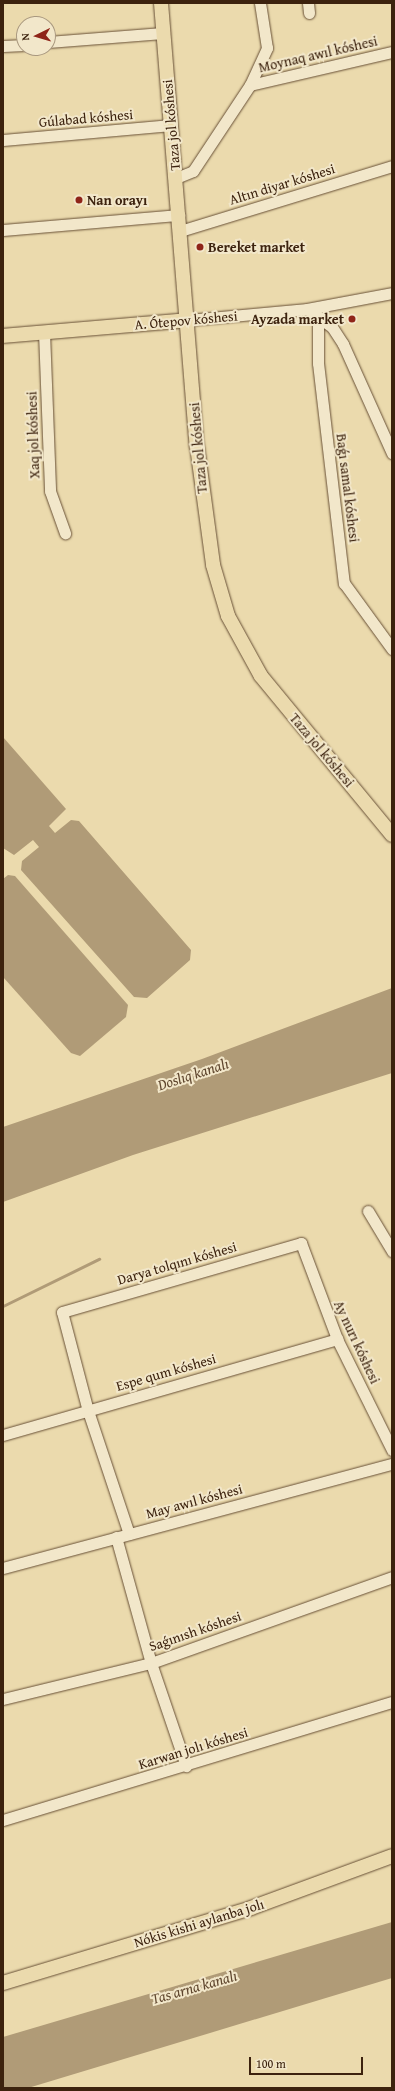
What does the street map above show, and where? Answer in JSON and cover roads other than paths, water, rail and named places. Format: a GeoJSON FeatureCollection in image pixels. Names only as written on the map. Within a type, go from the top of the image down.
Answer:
{"type":"FeatureCollection","features":[{"type":"Feature","properties":{"kind":"main road","name":"Taza jol kóshesi"},"geometry":{"type":"LineString","coordinates":[[161,3],[208,540],[228,616],[261,676],[392,835]]}},
{"type":"Feature","properties":{"kind":"main road","name":"A. Ótepov kóshesi"},"geometry":{"type":"LineString","coordinates":[[3,336],[188,320]]}},
{"type":"Feature","properties":{"kind":"main road","name":"Nókis kishi aylanba jolı"},"geometry":{"type":"LineString","coordinates":[[3,1983],[251,1908],[392,1856]]}},
{"type":"Feature","properties":{"kind":"street","name":"Moynaq awıl kóshesi"},"geometry":{"type":"LineString","coordinates":[[176,178],[193,171],[250,85],[267,48],[260,3]]}},
{"type":"Feature","properties":{"kind":"street"},"geometry":{"type":"LineString","coordinates":[[56,41],[163,33]]}},
{"type":"Feature","properties":{"kind":"street"},"geometry":{"type":"LineString","coordinates":[[3,46],[16,45]]}},
{"type":"Feature","properties":{"kind":"street","name":"Moynaq awıl kóshesi"},"geometry":{"type":"LineString","coordinates":[[250,85],[392,52]]}},
{"type":"Feature","properties":{"kind":"street","name":"Gúlabad kóshesi"},"geometry":{"type":"LineString","coordinates":[[3,140],[171,125]]}},
{"type":"Feature","properties":{"kind":"street","name":"Altın diyar kóshesi"},"geometry":{"type":"LineString","coordinates":[[180,231],[392,166]]}},
{"type":"Feature","properties":{"kind":"street"},"geometry":{"type":"LineString","coordinates":[[3,230],[179,215]]}},
{"type":"Feature","properties":{"kind":"street","name":"A. Ótepov kóshesi"},"geometry":{"type":"LineString","coordinates":[[188,320],[307,309],[392,293]]}},
{"type":"Feature","properties":{"kind":"street"},"geometry":{"type":"LineString","coordinates":[[307,309],[332,327],[343,344],[391,447]]}},
{"type":"Feature","properties":{"kind":"street","name":"Baǵı samal kóshesi"},"geometry":{"type":"LineString","coordinates":[[318,316],[318,363],[344,583],[392,648]]}},
{"type":"Feature","properties":{"kind":"street","name":"Xaq jol kóshesi"},"geometry":{"type":"LineString","coordinates":[[44,332],[50,491],[65,534]]}},
{"type":"Feature","properties":{"kind":"street"},"geometry":{"type":"LineString","coordinates":[[368,1211],[392,1250]]}},
{"type":"Feature","properties":{"kind":"street","name":"Darya tolqını kóshesi"},"geometry":{"type":"LineString","coordinates":[[88,1410],[62,1312],[301,1243]]}},
{"type":"Feature","properties":{"kind":"street","name":"Ay nurı kóshesi"},"geometry":{"type":"LineString","coordinates":[[301,1243],[337,1339],[392,1450]]}},
{"type":"Feature","properties":{"kind":"street","name":"Espe qum kóshesi"},"geometry":{"type":"LineString","coordinates":[[3,1435],[337,1339]]}},
{"type":"Feature","properties":{"kind":"street"},"geometry":{"type":"LineString","coordinates":[[88,1410],[128,1534]]}},
{"type":"Feature","properties":{"kind":"street","name":"May awıl kóshesi"},"geometry":{"type":"LineString","coordinates":[[3,1568],[392,1464]]}},
{"type":"Feature","properties":{"kind":"street"},"geometry":{"type":"LineString","coordinates":[[116,1537],[151,1663],[186,1766]]}},
{"type":"Feature","properties":{"kind":"street","name":"Saǵınısh kóshesi"},"geometry":{"type":"LineString","coordinates":[[3,1699],[151,1663],[392,1577]]}},
{"type":"Feature","properties":{"kind":"street","name":"Karwan jolı kóshesi"},"geometry":{"type":"LineString","coordinates":[[3,1820],[186,1766],[392,1702]]}},
{"type":"Feature","properties":{"kind":"water"},"geometry":{"type":"Polygon","coordinates":[[[3,737],[66,809],[49,826],[55,833],[71,820],[79,821],[191,950],[190,960],[147,998],[134,997],[21,870],[22,861],[39,847],[33,840],[14,855],[3,848],[3,737]]]}},
{"type":"Feature","properties":{"kind":"water"},"geometry":{"type":"Polygon","coordinates":[[[8,875],[15,876],[128,1005],[126,1017],[80,1056],[71,1053],[3,977],[3,879],[8,875]]]}},
{"type":"Feature","properties":{"kind":"water","name":"Doslıq kanalı"},"geometry":{"type":"Polygon","coordinates":[[[392,988],[392,1073],[133,1155],[3,1202],[3,1127],[202,1059],[392,988]]]}},
{"type":"Feature","properties":{"kind":"water","name":"Tas arna kanalı"},"geometry":{"type":"Polygon","coordinates":[[[392,1922],[392,1978],[28,2088],[3,2088],[3,2037],[392,1922]]]}},
{"type":"Feature","properties":{"kind":"waterway"},"geometry":{"type":"LineString","coordinates":[[3,1306],[99,1259]]}},
{"type":"Feature","properties":{"kind":"place","name":"Nan orayı"},"geometry":{"type":"Point","coordinates":[79,200]}},
{"type":"Feature","properties":{"kind":"place","name":"Bereket market"},"geometry":{"type":"Point","coordinates":[200,247]}},
{"type":"Feature","properties":{"kind":"place","name":"Ayzada market"},"geometry":{"type":"Point","coordinates":[352,319]}}]}
